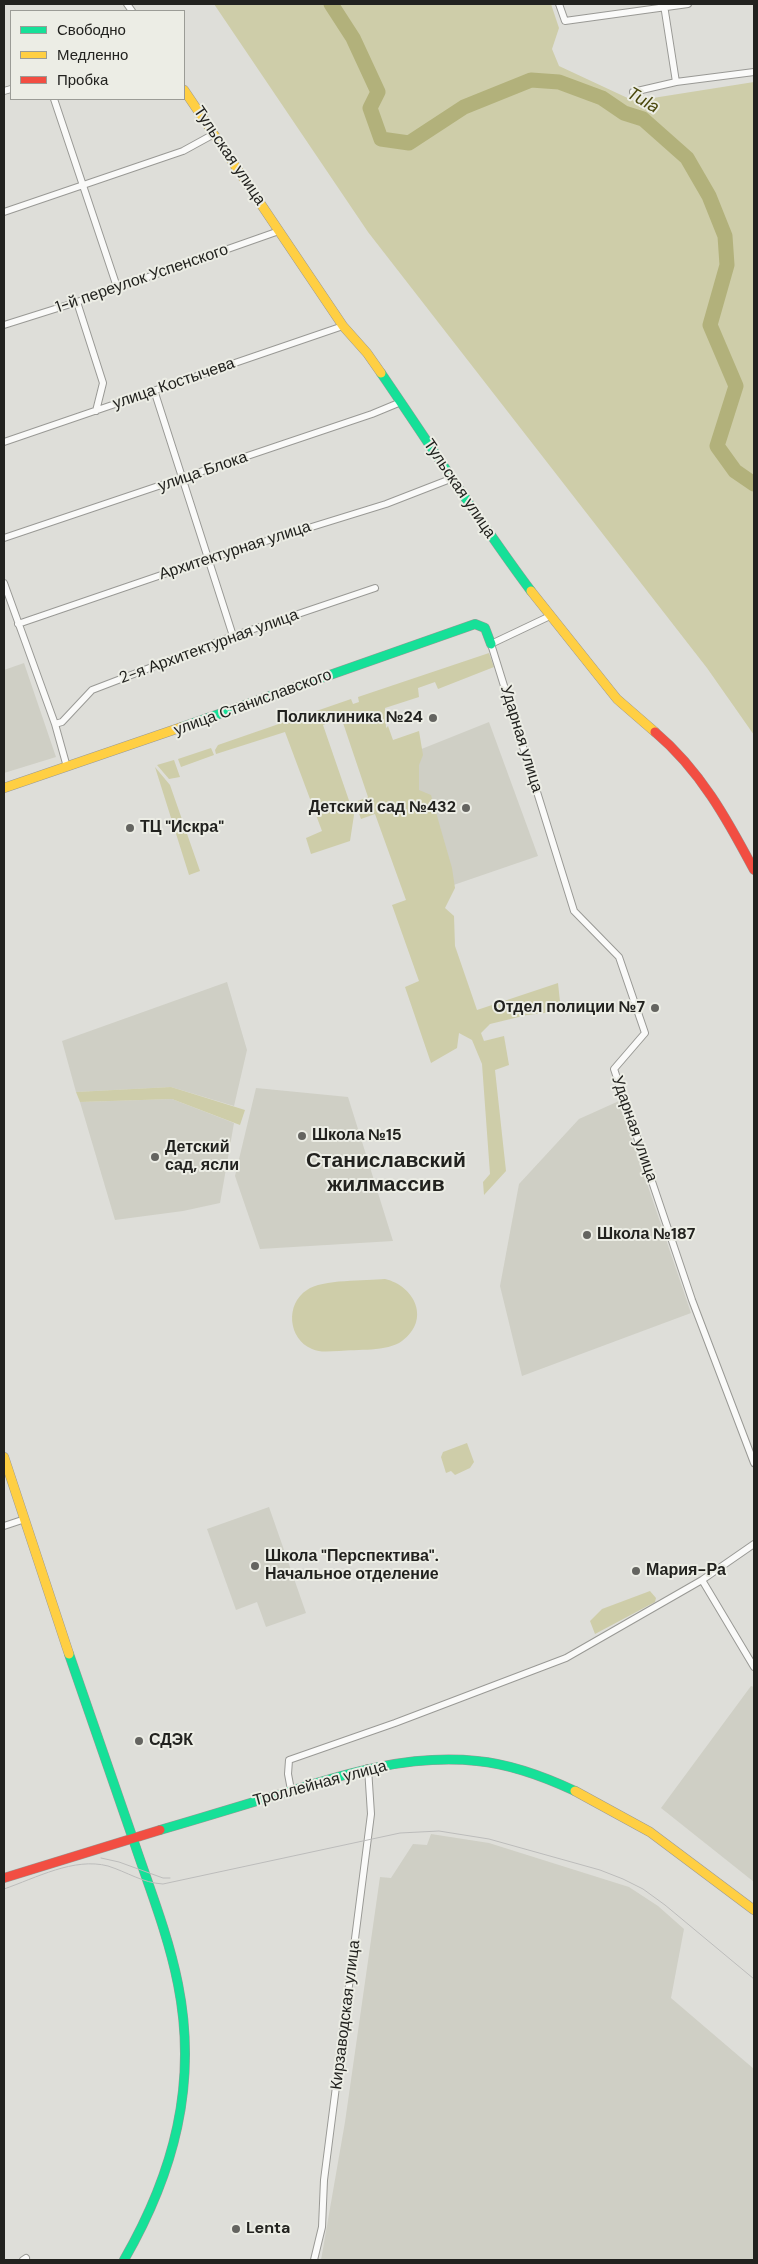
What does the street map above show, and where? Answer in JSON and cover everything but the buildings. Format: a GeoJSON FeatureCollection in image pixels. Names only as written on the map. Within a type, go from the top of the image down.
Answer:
{"type":"FeatureCollection","features":[{"type":"Feature","properties":{"kind":"main road","name":"Тульская улица"},"geometry":{"type":"LineString","coordinates":[[185,91],[343,326],[366,353],[401,402],[453,478],[478,519],[550,616],[617,699],[665,740],[702,781],[726,817],[754,870]]}},
{"type":"Feature","properties":{"kind":"main road","name":"улица Станиславского"},"geometry":{"type":"LineString","coordinates":[[4,788],[475,624],[485,628],[491,644]]}},
{"type":"Feature","properties":{"kind":"main road"},"geometry":{"type":"LineString","coordinates":[[4,1457],[92,1726],[133,1838],[172,1958],[183,2017],[185,2084],[178,2127],[164,2178],[124,2260]]}},
{"type":"Feature","properties":{"kind":"main road","name":"Троллейная улица"},"geometry":{"type":"LineString","coordinates":[[4,1878],[368,1768],[405,1761],[473,1760],[522,1770],[561,1783],[603,1803],[638,1823],[754,1910]]}},
{"type":"Feature","properties":{"kind":"street"},"geometry":{"type":"LineString","coordinates":[[559,4],[565,21],[664,5],[688,4]]}},
{"type":"Feature","properties":{"kind":"street"},"geometry":{"type":"LineString","coordinates":[[664,5],[676,82]]}},
{"type":"Feature","properties":{"kind":"street"},"geometry":{"type":"LineString","coordinates":[[633,92],[676,82],[754,72]]}},
{"type":"Feature","properties":{"kind":"street"},"geometry":{"type":"LineString","coordinates":[[54,100],[117,287]]}},
{"type":"Feature","properties":{"kind":"street"},"geometry":{"type":"LineString","coordinates":[[4,212],[183,151],[214,134]]}},
{"type":"Feature","properties":{"kind":"street","name":"1-й переулок Успенского"},"geometry":{"type":"LineString","coordinates":[[4,325],[77,302],[279,231]]}},
{"type":"Feature","properties":{"kind":"street"},"geometry":{"type":"LineString","coordinates":[[77,302],[103,383],[96,411]]}},
{"type":"Feature","properties":{"kind":"street","name":"улица Костычева"},"geometry":{"type":"LineString","coordinates":[[4,442],[343,326]]}},
{"type":"Feature","properties":{"kind":"street"},"geometry":{"type":"LineString","coordinates":[[154,390],[234,636]]}},
{"type":"Feature","properties":{"kind":"street","name":"улица Блока"},"geometry":{"type":"LineString","coordinates":[[4,538],[372,414],[401,402]]}},
{"type":"Feature","properties":{"kind":"street","name":"Архитектурная улица"},"geometry":{"type":"LineString","coordinates":[[18,624],[208,558],[386,504],[453,478]]}},
{"type":"Feature","properties":{"kind":"street"},"geometry":{"type":"LineString","coordinates":[[4,583],[55,724],[67,767]]}},
{"type":"Feature","properties":{"kind":"street","name":"2-я Архитектурная улица"},"geometry":{"type":"LineString","coordinates":[[55,724],[62,722],[92,690],[234,636],[375,588]]}},
{"type":"Feature","properties":{"kind":"street"},"geometry":{"type":"LineString","coordinates":[[491,644],[550,616]]}},
{"type":"Feature","properties":{"kind":"street","name":"Ударная улица"},"geometry":{"type":"LineString","coordinates":[[491,644],[574,911],[619,957],[644,1033],[614,1069],[692,1300],[754,1463]]}},
{"type":"Feature","properties":{"kind":"street"},"geometry":{"type":"LineString","coordinates":[[4,1526],[25,1519]]}},
{"type":"Feature","properties":{"kind":"street"},"geometry":{"type":"LineString","coordinates":[[291,1790],[288,1774],[289,1760],[395,1723],[566,1658],[702,1580],[754,1544]]}},
{"type":"Feature","properties":{"kind":"street"},"geometry":{"type":"LineString","coordinates":[[702,1580],[754,1667]]}},
{"type":"Feature","properties":{"kind":"street","name":"Кирзаводская улица"},"geometry":{"type":"LineString","coordinates":[[314,2260],[322,2227],[324,2180],[372,1814],[368,1768]]}},
{"type":"Feature","properties":{"kind":"shaded area"},"geometry":{"type":"Polygon","coordinates":[[[24,663],[56,757],[4,773],[4,670],[24,663]]]}},
{"type":"Feature","properties":{"kind":"shaded area","name":"Детский сад №432"},"geometry":{"type":"Polygon","coordinates":[[[489,722],[538,856],[439,890],[394,760],[489,722]]]}},
{"type":"Feature","properties":{"kind":"shaded area"},"geometry":{"type":"Polygon","coordinates":[[[227,982],[247,1050],[234,1106],[171,1087],[76,1092],[62,1041],[227,982]]]}},
{"type":"Feature","properties":{"kind":"shaded area","name":"Школа №15"},"geometry":{"type":"Polygon","coordinates":[[[256,1088],[348,1097],[393,1241],[260,1249],[235,1176],[256,1088]]]}},
{"type":"Feature","properties":{"kind":"shaded area"},"geometry":{"type":"Polygon","coordinates":[[[172,1099],[234,1123],[220,1203],[183,1211],[115,1220],[80,1102],[172,1099]]]}},
{"type":"Feature","properties":{"kind":"shaded area","name":"Школа №187"},"geometry":{"type":"Polygon","coordinates":[[[619,1101],[691,1313],[522,1376],[500,1286],[519,1184],[579,1119],[619,1101]]]}},
{"type":"Feature","properties":{"kind":"shaded area","name":"Школа \"Перспектива\". Начальное отделение"},"geometry":{"type":"Polygon","coordinates":[[[269,1507],[306,1613],[266,1627],[257,1602],[236,1610],[207,1529],[269,1507]]]}},
{"type":"Feature","properties":{"kind":"shaded area"},"geometry":{"type":"Polygon","coordinates":[[[751,1686],[754,1687],[754,1882],[661,1808],[751,1686]]]}},
{"type":"Feature","properties":{"kind":"shaded area"},"geometry":{"type":"Polygon","coordinates":[[[431,1834],[489,1843],[629,1887],[658,1906],[684,1929],[671,1998],[754,2069],[754,2260],[321,2260],[345,2122],[380,1877],[391,1878],[413,1844],[427,1845],[431,1834]]]}},
{"type":"Feature","properties":{"kind":"green space"},"geometry":{"type":"Polygon","coordinates":[[[214,4],[551,4],[559,28],[552,49],[559,66],[634,101],[754,82],[754,735],[707,668],[368,232],[214,4]]]}},
{"type":"Feature","properties":{"kind":"green space"},"geometry":{"type":"Polygon","coordinates":[[[489,653],[494,667],[438,689],[435,682],[418,688],[419,697],[385,708],[386,728],[388,726],[393,740],[419,731],[423,755],[419,765],[419,790],[431,795],[452,868],[455,888],[445,908],[454,916],[455,946],[477,1010],[558,983],[561,1011],[527,1015],[490,1024],[481,1033],[484,1041],[504,1036],[509,1065],[495,1070],[506,1171],[484,1195],[483,1182],[490,1174],[482,1064],[472,1040],[459,1033],[457,1048],[431,1063],[405,987],[419,981],[392,905],[406,900],[375,814],[361,819],[355,802],[368,797],[341,717],[323,725],[354,815],[350,841],[311,854],[306,838],[322,831],[285,732],[216,754],[215,750],[218,745],[351,699],[353,704],[359,702],[358,697],[489,653]]]}},
{"type":"Feature","properties":{"kind":"green space"},"geometry":{"type":"Polygon","coordinates":[[[211,748],[214,755],[181,767],[178,759],[211,748]]]}},
{"type":"Feature","properties":{"kind":"green space"},"geometry":{"type":"Polygon","coordinates":[[[174,760],[180,777],[169,779],[157,765],[174,760]]]}},
{"type":"Feature","properties":{"kind":"green space"},"geometry":{"type":"Polygon","coordinates":[[[155,767],[170,785],[200,871],[189,875],[155,767]]]}},
{"type":"Feature","properties":{"kind":"green space"},"geometry":{"type":"Polygon","coordinates":[[[171,1087],[245,1110],[240,1125],[172,1099],[80,1102],[76,1092],[171,1087]]]}},
{"type":"Feature","properties":{"kind":"green space"},"geometry":{"type":"Polygon","coordinates":[[[385,1279],[396,1283],[404,1289],[416,1305],[416,1323],[411,1333],[402,1341],[396,1345],[380,1348],[322,1351],[312,1349],[298,1338],[292,1321],[293,1312],[300,1296],[307,1290],[314,1286],[333,1282],[385,1279]]]}},
{"type":"Feature","properties":{"kind":"green space"},"geometry":{"type":"Polygon","coordinates":[[[467,1443],[474,1462],[470,1468],[455,1475],[451,1471],[446,1473],[441,1457],[443,1452],[467,1443]]]}},
{"type":"Feature","properties":{"kind":"green space"},"geometry":{"type":"Polygon","coordinates":[[[650,1591],[656,1598],[655,1602],[595,1634],[590,1621],[602,1609],[650,1591]]]}},
{"type":"Feature","properties":{"kind":"waterway","name":"Tula"},"geometry":{"type":"LineString","coordinates":[[331,4],[353,38],[378,92],[370,108],[381,139],[409,143],[464,107],[531,80],[559,82],[602,98],[624,113],[643,119],[687,158],[709,196],[725,236],[727,265],[710,325],[736,386],[717,446],[735,471],[754,484]]}},
{"type":"Feature","properties":{"kind":"tram line"},"geometry":{"type":"LineString","coordinates":[[4,1889],[55,1870],[82,1864],[108,1866],[142,1879],[163,1884],[400,1833],[439,1831],[489,1839],[600,1870],[623,1879],[643,1889],[665,1905],[754,1979]]}},
{"type":"Feature","properties":{"kind":"tram line"},"geometry":{"type":"LineString","coordinates":[[101,1858],[119,1862],[163,1878],[170,1878]]}},
{"type":"Feature","properties":{"kind":"traffic: fast"},"geometry":{"type":"LineString","coordinates":[[381,373],[473,510],[531,591]]}},
{"type":"Feature","properties":{"kind":"traffic: fast"},"geometry":{"type":"LineString","coordinates":[[182,727],[475,624],[485,628],[491,644]]}},
{"type":"Feature","properties":{"kind":"traffic: fast"},"geometry":{"type":"LineString","coordinates":[[69,1654],[133,1839]]}},
{"type":"Feature","properties":{"kind":"traffic: fast"},"geometry":{"type":"LineString","coordinates":[[160,1830],[355,1772],[427,1760],[477,1761],[502,1765],[540,1776],[575,1791]]}},
{"type":"Feature","properties":{"kind":"traffic: fast"},"geometry":{"type":"LineString","coordinates":[[124,2260],[156,2194],[168,2161],[177,2127],[183,2092],[185,2057],[183,2021],[174,1965],[133,1839]]}},
{"type":"Feature","properties":{"kind":"traffic: slow"},"geometry":{"type":"LineString","coordinates":[[185,91],[343,326],[367,353],[381,373]]}},
{"type":"Feature","properties":{"kind":"traffic: slow"},"geometry":{"type":"LineString","coordinates":[[531,591],[617,699],[655,732]]}},
{"type":"Feature","properties":{"kind":"traffic: slow"},"geometry":{"type":"LineString","coordinates":[[4,788],[182,727]]}},
{"type":"Feature","properties":{"kind":"traffic: slow"},"geometry":{"type":"LineString","coordinates":[[4,1457],[69,1654]]}},
{"type":"Feature","properties":{"kind":"traffic: slow"},"geometry":{"type":"LineString","coordinates":[[575,1791],[650,1832],[754,1910]]}},
{"type":"Feature","properties":{"kind":"traffic: jam"},"geometry":{"type":"LineString","coordinates":[[655,732],[686,762],[699,779],[723,814],[754,870]]}},
{"type":"Feature","properties":{"kind":"traffic: jam"},"geometry":{"type":"LineString","coordinates":[[4,1878],[160,1830]]}},
{"type":"Feature","properties":{"kind":"place","name":"Поликлиника №24"},"geometry":{"type":"Point","coordinates":[433,718]}},
{"type":"Feature","properties":{"kind":"place","name":"Детский сад №432"},"geometry":{"type":"Point","coordinates":[466,808]}},
{"type":"Feature","properties":{"kind":"place","name":"ТЦ \"Искра\""},"geometry":{"type":"Point","coordinates":[130,828]}},
{"type":"Feature","properties":{"kind":"place","name":"Отдел полиции №7"},"geometry":{"type":"Point","coordinates":[655,1008]}},
{"type":"Feature","properties":{"kind":"place","name":"Школа №15"},"geometry":{"type":"Point","coordinates":[302,1136]}},
{"type":"Feature","properties":{"kind":"place","name":"Детский сад, ясли"},"geometry":{"type":"Point","coordinates":[155,1157]}},
{"type":"Feature","properties":{"kind":"place","name":"Школа №187"},"geometry":{"type":"Point","coordinates":[587,1235]}},
{"type":"Feature","properties":{"kind":"place","name":"Школа \"Перспектива\". Начальное отделение"},"geometry":{"type":"Point","coordinates":[255,1566]}},
{"type":"Feature","properties":{"kind":"place","name":"Мария-Ра"},"geometry":{"type":"Point","coordinates":[636,1571]}},
{"type":"Feature","properties":{"kind":"place","name":"СДЭК"},"geometry":{"type":"Point","coordinates":[139,1741]}},
{"type":"Feature","properties":{"kind":"place","name":"Lenta"},"geometry":{"type":"Point","coordinates":[236,2229]}},
{"type":"Feature","properties":{"kind":"district","name":"Станиславский жилмассив"},"geometry":{"type":"Point","coordinates":[386,1173]}}]}
